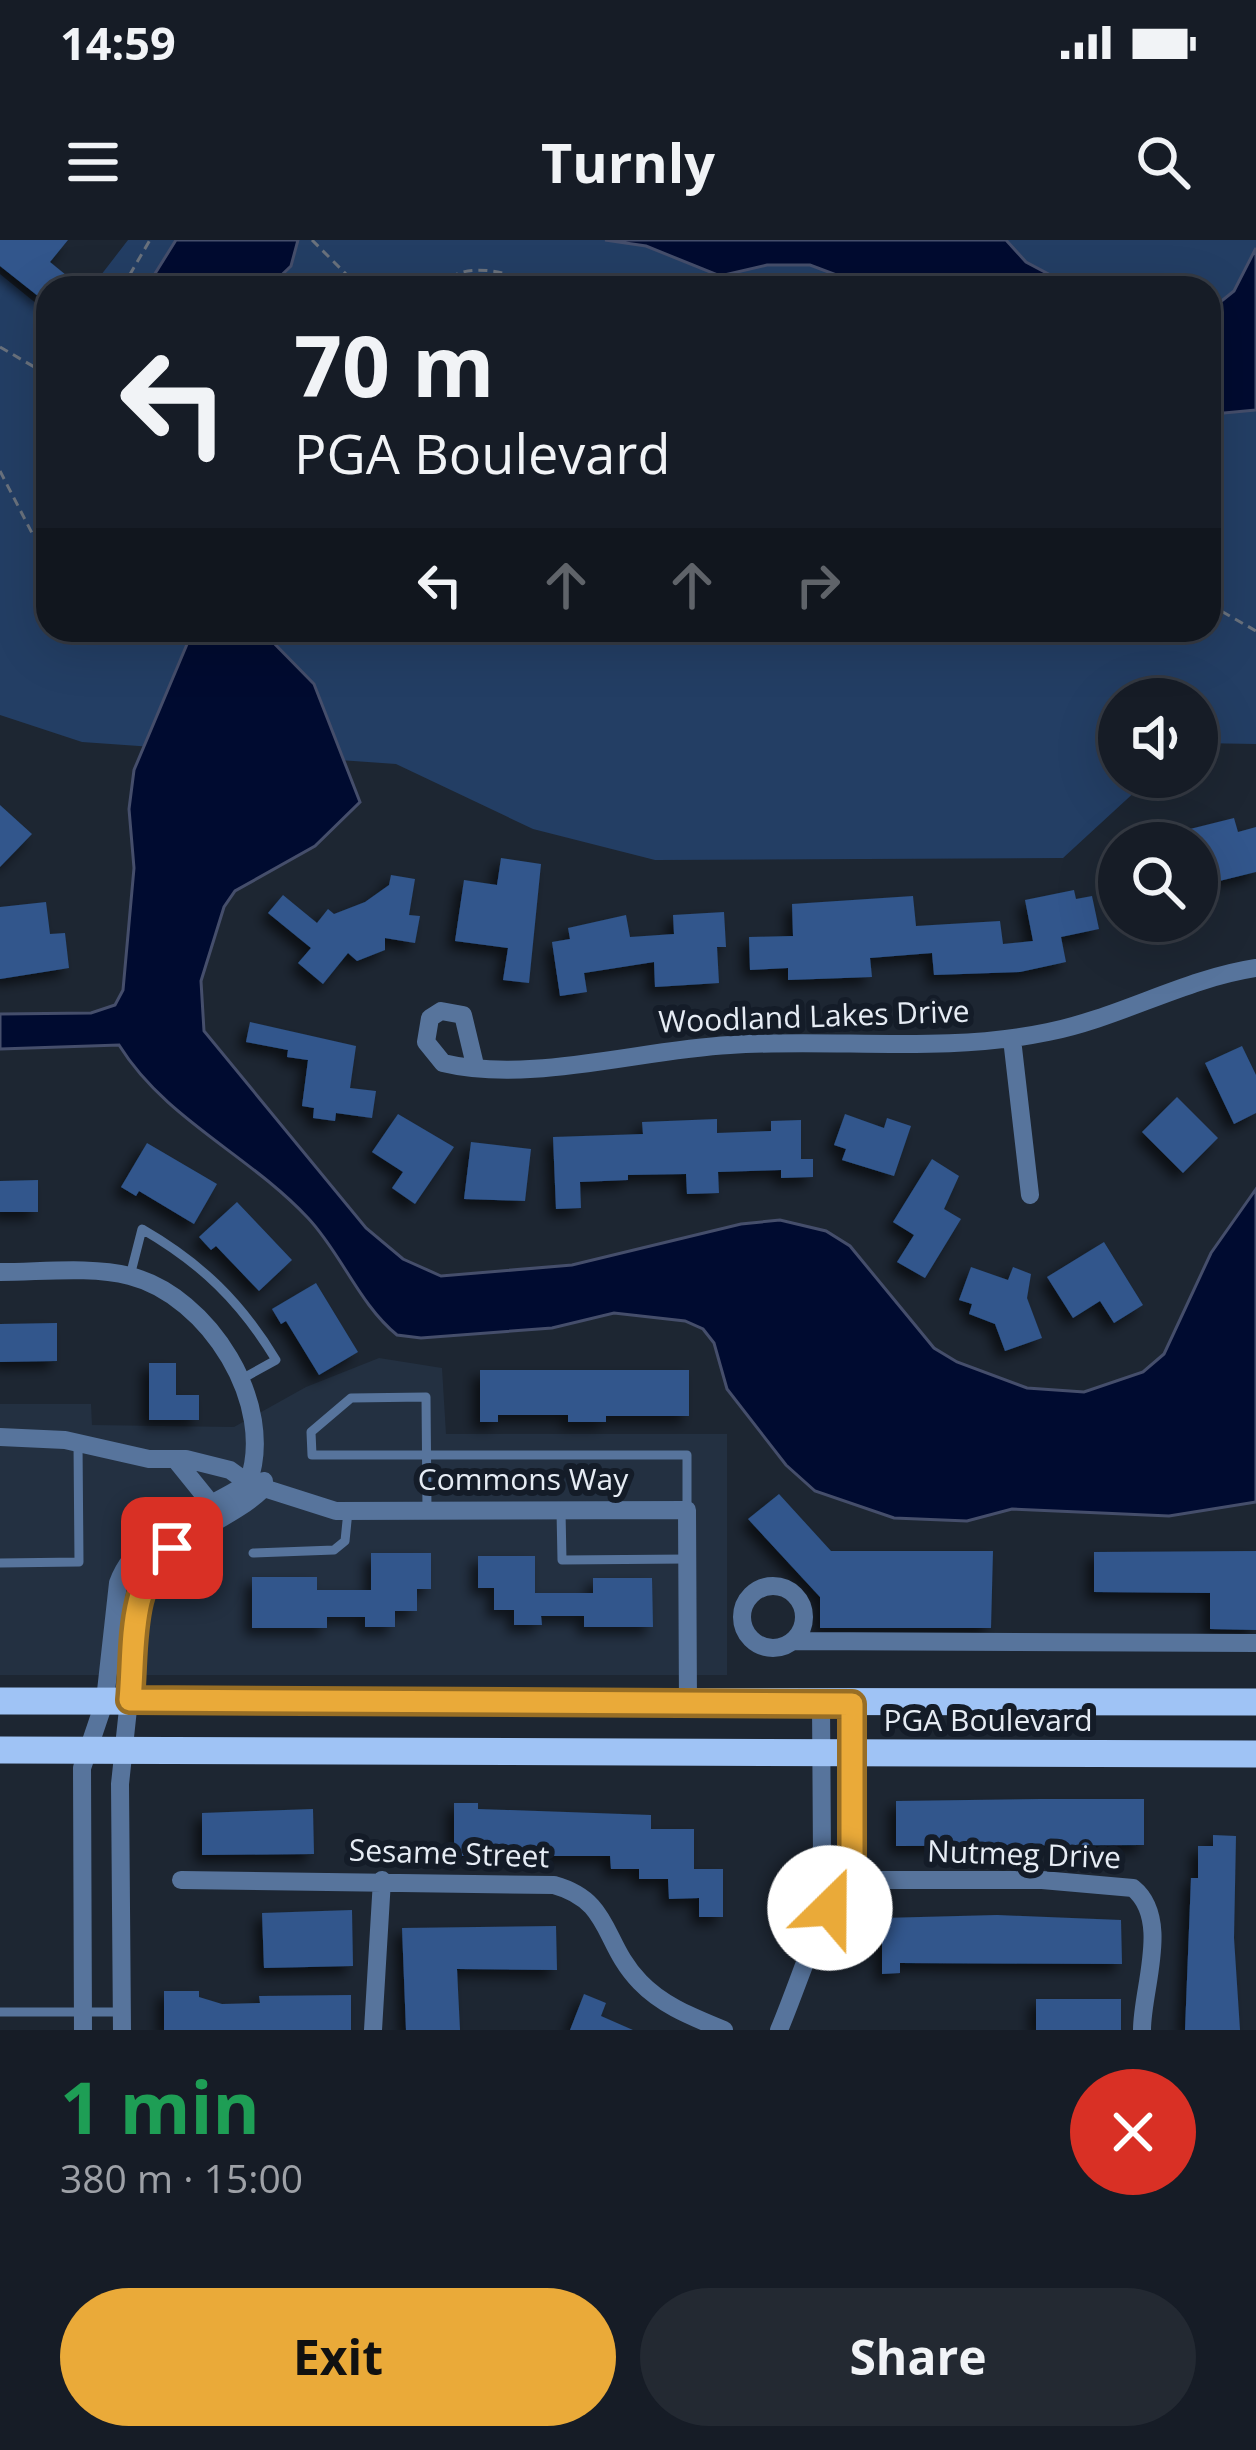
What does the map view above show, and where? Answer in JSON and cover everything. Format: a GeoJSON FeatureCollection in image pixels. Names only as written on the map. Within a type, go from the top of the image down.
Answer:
{"type":"FeatureCollection","features":[{"type":"Feature","properties":{"kind":"main road","name":"PGA Boulevard"},"geometry":{"type":"LineString","coordinates":[[0,1701],[1256,1702]]}},
{"type":"Feature","properties":{"kind":"main road","name":"PGA Boulevard"},"geometry":{"type":"LineString","coordinates":[[0,1750],[1256,1754]]}},
{"type":"Feature","properties":{"kind":"street","name":"Woodland Lakes Drive"},"geometry":{"type":"LineString","coordinates":[[476,1065],[518,1073],[699,1047],[1012,1039],[1107,1016],[1256,968]]}},
{"type":"Feature","properties":{"kind":"street","name":"Woodland Lakes Drive"},"geometry":{"type":"LineString","coordinates":[[1012,1039],[1030,1195]]}},
{"type":"Feature","properties":{"kind":"street"},"geometry":{"type":"LineString","coordinates":[[0,1272],[130,1276],[154,1286],[202,1321],[244,1388],[254,1429],[256,1486],[217,1512],[152,1538],[124,1565],[112,1612],[117,1700],[126,1749],[120,1784],[122,2021]]}},
{"type":"Feature","properties":{"kind":"street","name":"Commons Way"},"geometry":{"type":"LineString","coordinates":[[0,1437],[79,1443],[148,1459],[230,1470],[256,1486],[348,1511],[687,1510]]}},
{"type":"Feature","properties":{"kind":"street"},"geometry":{"type":"LineString","coordinates":[[175,1459],[217,1512]]}},
{"type":"Feature","properties":{"kind":"street"},"geometry":{"type":"LineString","coordinates":[[687,1510],[688,1704]]}},
{"type":"Feature","properties":{"kind":"street"},"geometry":{"type":"LineString","coordinates":[[793,1641],[1256,1643]]}},
{"type":"Feature","properties":{"kind":"street"},"geometry":{"type":"LineString","coordinates":[[83,2021],[82,1768],[117,1700]]}},
{"type":"Feature","properties":{"kind":"street"},"geometry":{"type":"LineString","coordinates":[[821,1704],[822,1855],[836,1880]]}},
{"type":"Feature","properties":{"kind":"street"},"geometry":{"type":"LineString","coordinates":[[779,2030],[824,1925],[836,1880],[852,1863],[852,1704]]}},
{"type":"Feature","properties":{"kind":"street","name":"Sesame Street"},"geometry":{"type":"LineString","coordinates":[[182,1880],[554,1885],[580,1892],[593,1904],[620,1957],[640,1982],[678,2010],[724,2030]]}},
{"type":"Feature","properties":{"kind":"street"},"geometry":{"type":"LineString","coordinates":[[373,2030],[382,1880]]}},
{"type":"Feature","properties":{"kind":"street","name":"Nutmeg Drive"},"geometry":{"type":"LineString","coordinates":[[836,1880],[1042,1880],[1133,1888],[1150,1908],[1151,1960],[1142,2030]]}},
{"type":"Feature","properties":{"kind":"lane"},"geometry":{"type":"LineString","coordinates":[[130,1276],[142,1229],[192,1258],[247,1312],[276,1360],[244,1388]]}},
{"type":"Feature","properties":{"kind":"lane"},"geometry":{"type":"LineString","coordinates":[[427,1510],[426,1454],[426,1397],[351,1398],[311,1432],[312,1455],[426,1454],[687,1455],[687,1510]]}},
{"type":"Feature","properties":{"kind":"lane"},"geometry":{"type":"LineString","coordinates":[[0,1563],[80,1562],[79,1443]]}},
{"type":"Feature","properties":{"kind":"lane"},"geometry":{"type":"LineString","coordinates":[[254,1553],[334,1550],[345,1541],[348,1511]]}},
{"type":"Feature","properties":{"kind":"lane"},"geometry":{"type":"LineString","coordinates":[[561,1511],[562,1560],[687,1558]]}},
{"type":"Feature","properties":{"kind":"lane"},"geometry":{"type":"LineString","coordinates":[[0,2012],[122,2021]]}},
{"type":"Feature","properties":{"kind":"path"},"geometry":{"type":"LineString","coordinates":[[129,276],[150,240]]}},
{"type":"Feature","properties":{"kind":"path"},"geometry":{"type":"LineString","coordinates":[[312,240],[346,275],[354,276]]}},
{"type":"Feature","properties":{"kind":"path"},"geometry":{"type":"LineString","coordinates":[[450,276],[482,271],[501,276]]}},
{"type":"Feature","properties":{"kind":"path"},"geometry":{"type":"LineString","coordinates":[[0,347],[36,368]]}},
{"type":"Feature","properties":{"kind":"path"},"geometry":{"type":"LineString","coordinates":[[0,471],[36,542]]}},
{"type":"Feature","properties":{"kind":"path"},"geometry":{"type":"LineString","coordinates":[[1221,611],[1256,631]]}},
{"type":"Feature","properties":{"kind":"shaded area"},"geometry":{"type":"Polygon","coordinates":[[[128,240],[1256,240],[1256,744],[1218,743],[1218,678],[1098,678],[1098,798],[1128,798],[1063,858],[655,860],[533,829],[396,764],[82,742],[0,715],[0,274],[36,303],[36,642],[1221,642],[1221,276],[100,276],[128,240]]]}},
{"type":"Feature","properties":{"kind":"shaded area"},"geometry":{"type":"Polygon","coordinates":[[[176,240],[298,240],[291,266],[281,276],[154,276],[176,240]]]}},
{"type":"Feature","properties":{"kind":"shaded area"},"geometry":{"type":"Polygon","coordinates":[[[605,240],[1006,240],[1026,262],[1052,276],[839,276],[810,265],[767,265],[720,276],[646,246],[605,240]]]}},
{"type":"Feature","properties":{"kind":"shaded area"},"geometry":{"type":"Polygon","coordinates":[[[1256,248],[1256,410],[1224,413],[1221,301],[1234,291],[1256,248]]]}},
{"type":"Feature","properties":{"kind":"shaded area"},"geometry":{"type":"Polygon","coordinates":[[[188,642],[273,642],[314,684],[360,802],[315,846],[235,891],[224,907],[201,981],[204,1031],[366,1228],[403,1259],[441,1276],[572,1265],[741,1224],[780,1220],[826,1231],[850,1246],[934,1348],[957,1362],[1027,1388],[1084,1392],[1143,1372],[1164,1354],[1211,1253],[1256,1189],[1256,1502],[1169,1516],[1012,1509],[967,1521],[894,1518],[815,1491],[786,1465],[727,1389],[714,1343],[703,1329],[685,1321],[614,1313],[552,1328],[421,1338],[397,1335],[372,1309],[308,1218],[160,1094],[119,1045],[0,1049],[0,1014],[91,1013],[115,1005],[123,990],[134,868],[129,809],[134,770],[188,642]]]}},
{"type":"Feature","properties":{"kind":"shaded area"},"geometry":{"type":"Polygon","coordinates":[[[379,1358],[442,1368],[446,1434],[727,1434],[727,1675],[0,1675],[0,1404],[91,1404],[92,1425],[234,1427],[306,1387],[379,1358]]]}},
{"type":"Feature","properties":{"kind":"building"},"geometry":{"type":"Polygon","coordinates":[[[0,240],[68,240],[50,262],[67,276],[36,276],[36,294],[0,266],[0,240]]]}},
{"type":"Feature","properties":{"kind":"building"},"geometry":{"type":"Polygon","coordinates":[[[0,805],[32,834],[0,867],[0,805]]]}},
{"type":"Feature","properties":{"kind":"building"},"geometry":{"type":"Polygon","coordinates":[[[1234,818],[1238,832],[1256,827],[1256,872],[1218,881],[1218,822],[1234,818]]]}},
{"type":"Feature","properties":{"kind":"building"},"geometry":{"type":"Polygon","coordinates":[[[501,858],[541,864],[529,983],[503,980],[508,948],[455,941],[464,880],[497,885],[501,858]]]}},
{"type":"Feature","properties":{"kind":"building"},"geometry":{"type":"Polygon","coordinates":[[[391,875],[415,879],[409,915],[420,916],[415,943],[385,938],[385,950],[357,961],[348,953],[323,984],[298,963],[311,948],[268,913],[283,895],[317,923],[328,909],[334,914],[365,902],[389,885],[391,875]]]}},
{"type":"Feature","properties":{"kind":"building"},"geometry":{"type":"Polygon","coordinates":[[[1074,890],[1076,899],[1092,896],[1098,929],[1061,937],[1066,962],[1020,972],[934,975],[932,953],[870,958],[872,977],[788,980],[788,968],[750,970],[749,937],[793,936],[792,904],[913,896],[916,926],[1000,921],[1003,944],[1033,941],[1025,900],[1074,890]]]}},
{"type":"Feature","properties":{"kind":"building"},"geometry":{"type":"Polygon","coordinates":[[[46,902],[50,934],[65,933],[69,968],[0,979],[0,907],[46,902]]]}},
{"type":"Feature","properties":{"kind":"building"},"geometry":{"type":"Polygon","coordinates":[[[724,912],[726,947],[717,947],[719,983],[655,987],[654,962],[584,973],[587,992],[560,996],[552,942],[570,939],[568,928],[626,915],[630,937],[674,934],[673,915],[724,912]]]}},
{"type":"Feature","properties":{"kind":"building"},"geometry":{"type":"Polygon","coordinates":[[[250,1022],[356,1046],[350,1088],[376,1091],[372,1118],[336,1113],[335,1121],[313,1118],[314,1108],[302,1106],[308,1060],[287,1057],[288,1050],[246,1042],[250,1022]]]}},
{"type":"Feature","properties":{"kind":"building"},"geometry":{"type":"Polygon","coordinates":[[[1242,1046],[1256,1075],[1256,1113],[1234,1124],[1205,1063],[1242,1046]]]}},
{"type":"Feature","properties":{"kind":"building"},"geometry":{"type":"Polygon","coordinates":[[[1177,1097],[1218,1138],[1183,1173],[1142,1132],[1177,1097]]]}},
{"type":"Feature","properties":{"kind":"building"},"geometry":{"type":"Polygon","coordinates":[[[398,1114],[454,1147],[415,1204],[392,1188],[403,1172],[372,1152],[398,1114]]]}},
{"type":"Feature","properties":{"kind":"building"},"geometry":{"type":"Polygon","coordinates":[[[845,1114],[884,1128],[887,1118],[911,1126],[894,1176],[842,1160],[846,1149],[834,1145],[845,1114]]]}},
{"type":"Feature","properties":{"kind":"building"},"geometry":{"type":"Polygon","coordinates":[[[717,1119],[717,1133],[771,1131],[771,1121],[801,1120],[801,1159],[813,1159],[813,1177],[781,1178],[781,1170],[718,1172],[719,1193],[687,1194],[686,1174],[628,1175],[628,1180],[580,1182],[581,1208],[556,1209],[553,1137],[643,1134],[642,1122],[717,1119]]]}},
{"type":"Feature","properties":{"kind":"building"},"geometry":{"type":"Polygon","coordinates":[[[471,1142],[531,1149],[525,1201],[464,1199],[471,1142]]]}},
{"type":"Feature","properties":{"kind":"building"},"geometry":{"type":"Polygon","coordinates":[[[147,1143],[217,1184],[194,1224],[139,1191],[136,1196],[121,1187],[147,1143]]]}},
{"type":"Feature","properties":{"kind":"building"},"geometry":{"type":"Polygon","coordinates":[[[932,1159],[959,1176],[944,1209],[961,1219],[925,1278],[897,1262],[914,1235],[893,1222],[932,1159]]]}},
{"type":"Feature","properties":{"kind":"building"},"geometry":{"type":"Polygon","coordinates":[[[38,1180],[38,1212],[0,1212],[0,1181],[38,1180]]]}},
{"type":"Feature","properties":{"kind":"building"},"geometry":{"type":"Polygon","coordinates":[[[237,1202],[292,1260],[259,1291],[216,1246],[211,1250],[199,1237],[237,1202]]]}},
{"type":"Feature","properties":{"kind":"building"},"geometry":{"type":"Polygon","coordinates":[[[1104,1242],[1143,1305],[1114,1323],[1100,1301],[1073,1318],[1047,1277],[1104,1242]]]}},
{"type":"Feature","properties":{"kind":"building"},"geometry":{"type":"Polygon","coordinates":[[[971,1267],[1008,1280],[1013,1267],[1031,1274],[1027,1298],[1042,1338],[1005,1351],[995,1324],[969,1314],[972,1304],[959,1300],[971,1267]]]}},
{"type":"Feature","properties":{"kind":"building"},"geometry":{"type":"Polygon","coordinates":[[[316,1283],[358,1352],[319,1375],[286,1321],[281,1324],[272,1309],[316,1283]]]}},
{"type":"Feature","properties":{"kind":"building"},"geometry":{"type":"Polygon","coordinates":[[[57,1323],[57,1361],[0,1362],[0,1324],[57,1323]]]}},
{"type":"Feature","properties":{"kind":"building"},"geometry":{"type":"Polygon","coordinates":[[[149,1363],[176,1363],[176,1395],[199,1395],[199,1420],[149,1420],[149,1363]]]}},
{"type":"Feature","properties":{"kind":"building"},"geometry":{"type":"Polygon","coordinates":[[[480,1370],[689,1370],[689,1416],[606,1416],[606,1422],[568,1422],[568,1415],[498,1415],[498,1422],[480,1422],[480,1370]]]}},
{"type":"Feature","properties":{"kind":"building"},"geometry":{"type":"Polygon","coordinates":[[[779,1494],[831,1551],[993,1551],[991,1628],[820,1628],[820,1597],[748,1519],[779,1494]]]}},
{"type":"Feature","properties":{"kind":"building"},"geometry":{"type":"Polygon","coordinates":[[[1256,1551],[1256,1630],[1210,1629],[1210,1593],[1094,1592],[1094,1552],[1256,1551]]]}},
{"type":"Feature","properties":{"kind":"building"},"geometry":{"type":"Polygon","coordinates":[[[371,1553],[431,1553],[431,1589],[417,1589],[417,1611],[395,1611],[395,1627],[365,1627],[365,1617],[327,1617],[327,1628],[252,1628],[252,1577],[317,1577],[317,1590],[371,1590],[371,1553]]]}},
{"type":"Feature","properties":{"kind":"building"},"geometry":{"type":"Polygon","coordinates":[[[478,1556],[535,1556],[535,1593],[593,1593],[593,1578],[652,1578],[653,1627],[584,1627],[584,1616],[541,1616],[542,1625],[514,1625],[514,1610],[494,1610],[494,1588],[478,1588],[478,1556]]]}},
{"type":"Feature","properties":{"kind":"building"},"geometry":{"type":"Polygon","coordinates":[[[1144,1799],[1144,1845],[896,1846],[896,1801],[1144,1799]]]}},
{"type":"Feature","properties":{"kind":"building"},"geometry":{"type":"Polygon","coordinates":[[[454,1803],[478,1803],[478,1809],[651,1815],[651,1829],[694,1829],[694,1869],[723,1869],[723,1917],[699,1917],[699,1898],[669,1899],[668,1879],[639,1879],[639,1869],[611,1869],[610,1856],[454,1856],[454,1803]]]}},
{"type":"Feature","properties":{"kind":"building"},"geometry":{"type":"Polygon","coordinates":[[[313,1809],[314,1854],[202,1855],[202,1813],[313,1809]]]}},
{"type":"Feature","properties":{"kind":"building"},"geometry":{"type":"Polygon","coordinates":[[[1213,1835],[1236,1836],[1234,1938],[1240,2030],[1185,2030],[1191,1878],[1198,1878],[1198,1846],[1213,1846],[1213,1835]]]}},
{"type":"Feature","properties":{"kind":"building"},"geometry":{"type":"Polygon","coordinates":[[[352,1910],[353,1966],[264,1968],[262,1913],[352,1910]]]}},
{"type":"Feature","properties":{"kind":"building"},"geometry":{"type":"Polygon","coordinates":[[[997,1915],[1121,1920],[1122,1964],[900,1963],[900,1973],[882,1974],[882,1918],[997,1915]]]}},
{"type":"Feature","properties":{"kind":"building"},"geometry":{"type":"Polygon","coordinates":[[[556,1926],[557,1970],[457,1969],[460,2030],[406,2030],[402,1928],[556,1926]]]}},
{"type":"Feature","properties":{"kind":"building"},"geometry":{"type":"Polygon","coordinates":[[[164,1991],[199,1991],[199,1997],[222,2004],[260,2003],[259,1996],[351,1995],[351,2030],[164,2030],[164,1991]]]}},
{"type":"Feature","properties":{"kind":"building"},"geometry":{"type":"Polygon","coordinates":[[[584,1994],[606,2003],[601,2016],[633,2030],[570,2030],[584,1994]]]}},
{"type":"Feature","properties":{"kind":"building"},"geometry":{"type":"Polygon","coordinates":[[[1036,1999],[1121,1999],[1121,2030],[1036,2030],[1036,1999]]]}},
{"type":"Feature","properties":{"kind":"route"},"geometry":{"type":"LineString","coordinates":[[172,1548],[153,1563],[141,1587],[130,1700],[852,1704],[852,1863],[836,1880],[830,1908]]}}]}
